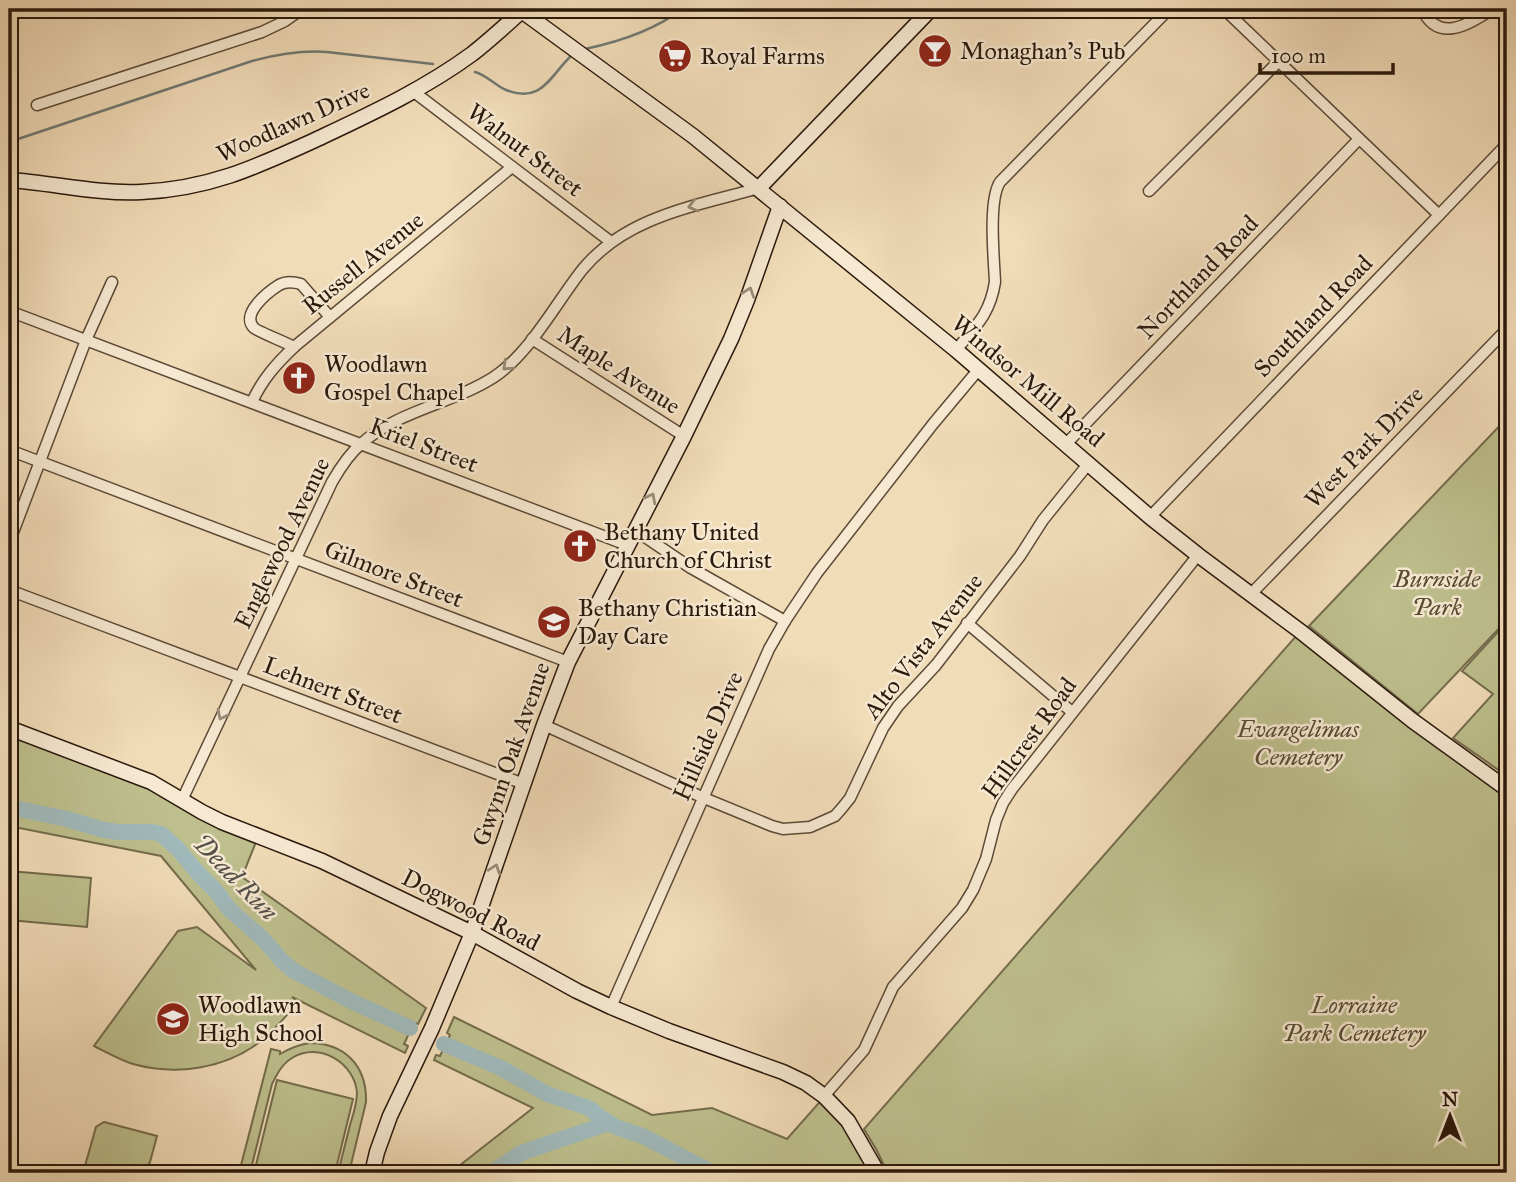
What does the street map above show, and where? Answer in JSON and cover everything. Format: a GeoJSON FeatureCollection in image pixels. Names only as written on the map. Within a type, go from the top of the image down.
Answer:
{"type":"FeatureCollection","features":[{"type":"Feature","properties":{"kind":"street"},"geometry":{"type":"LineString","coordinates":[[37,105],[262,32],[302,9]]}},
{"type":"Feature","properties":{"kind":"street","name":"Windsor Mill Road"},"geometry":{"type":"LineString","coordinates":[[521,9],[759,188],[979,369],[1150,517],[1198,555],[1413,721],[1507,789]]}},
{"type":"Feature","properties":{"kind":"street","name":"Woodlawn Drive"},"geometry":{"type":"LineString","coordinates":[[9,180],[108,192],[140,192],[174,190],[227,178],[253,169],[414,92],[473,53],[521,9]]}},
{"type":"Feature","properties":{"kind":"street"},"geometry":{"type":"LineString","coordinates":[[765,244],[768,217],[759,188],[931,9]]}},
{"type":"Feature","properties":{"kind":"street"},"geometry":{"type":"LineString","coordinates":[[956,350],[984,316],[993,295],[993,204],[996,188],[1169,9]]}},
{"type":"Feature","properties":{"kind":"street"},"geometry":{"type":"LineString","coordinates":[[1224,9],[1439,215]]}},
{"type":"Feature","properties":{"kind":"street"},"geometry":{"type":"LineString","coordinates":[[1422,9],[1432,23],[1448,29],[1466,25],[1493,9]]}},
{"type":"Feature","properties":{"kind":"street"},"geometry":{"type":"LineString","coordinates":[[1149,191],[1279,61]]}},
{"type":"Feature","properties":{"kind":"street","name":"Walnut Street"},"geometry":{"type":"LineString","coordinates":[[414,92],[611,242]]}},
{"type":"Feature","properties":{"kind":"street","name":"Northland Road"},"geometry":{"type":"LineString","coordinates":[[1067,443],[1359,139]]}},
{"type":"Feature","properties":{"kind":"street","name":"Southland Road"},"geometry":{"type":"LineString","coordinates":[[1150,517],[1507,144]]}},
{"type":"Feature","properties":{"kind":"street","name":"Russell Avenue"},"geometry":{"type":"LineString","coordinates":[[252,402],[267,375],[294,347],[512,167]]}},
{"type":"Feature","properties":{"kind":"street","name":"Englewood Avenue"},"geometry":{"type":"LineString","coordinates":[[181,800],[332,482],[360,444],[393,422],[458,395],[495,376],[517,356],[583,269],[611,242],[660,216],[759,188]]}},
{"type":"Feature","properties":{"kind":"street","name":"Gwynn Oak Avenue"},"geometry":{"type":"LineString","coordinates":[[372,1173],[390,1116],[432,1028],[472,933],[568,662],[731,340],[780,206]]}},
{"type":"Feature","properties":{"kind":"street"},"geometry":{"type":"LineString","coordinates":[[9,543],[86,340],[112,282]]}},
{"type":"Feature","properties":{"kind":"street"},"geometry":{"type":"LineString","coordinates":[[294,347],[254,329],[250,322],[253,308],[281,284],[301,284],[330,317]]}},
{"type":"Feature","properties":{"kind":"street","name":"Kriel Street"},"geometry":{"type":"LineString","coordinates":[[9,311],[627,545]]}},
{"type":"Feature","properties":{"kind":"street","name":"West Park Drive"},"geometry":{"type":"LineString","coordinates":[[1251,594],[1507,329]]}},
{"type":"Feature","properties":{"kind":"street","name":"Maple Avenue"},"geometry":{"type":"LineString","coordinates":[[532,338],[684,436]]}},
{"type":"Feature","properties":{"kind":"street","name":"Hillside Drive"},"geometry":{"type":"LineString","coordinates":[[611,1007],[769,649],[785,621],[817,573],[979,369]]}},
{"type":"Feature","properties":{"kind":"street","name":"Gilmore Street"},"geometry":{"type":"LineString","coordinates":[[9,450],[568,662]]}},
{"type":"Feature","properties":{"kind":"street","name":"Alto Vista Avenue"},"geometry":{"type":"LineString","coordinates":[[544,725],[772,826],[783,829],[810,827],[835,816],[850,798],[883,728],[898,706],[936,665],[1020,556],[1043,520],[1090,463]]}},
{"type":"Feature","properties":{"kind":"street"},"geometry":{"type":"LineString","coordinates":[[635,530],[691,568],[785,621]]}},
{"type":"Feature","properties":{"kind":"street","name":"Hillcrest Road"},"geometry":{"type":"LineString","coordinates":[[824,1096],[864,1050],[893,987],[962,908],[980,876],[1003,803],[1198,555]]}},
{"type":"Feature","properties":{"kind":"street","name":"Lehnert Street"},"geometry":{"type":"LineString","coordinates":[[9,590],[524,784]]}},
{"type":"Feature","properties":{"kind":"street"},"geometry":{"type":"LineString","coordinates":[[967,623],[1072,712]]}},
{"type":"Feature","properties":{"kind":"street","name":"Dogwood Road"},"geometry":{"type":"LineString","coordinates":[[9,728],[139,777],[222,822],[322,861],[472,933],[611,1007],[806,1083],[824,1096],[848,1121],[878,1173]]}},
{"type":"Feature","properties":{"kind":"green space","name":"Burnside Park"},"geometry":{"type":"Polygon","coordinates":[[[1507,418],[1507,620],[1418,714],[1309,626],[1507,418]]]}},
{"type":"Feature","properties":{"kind":"green space"},"geometry":{"type":"Polygon","coordinates":[[[1507,622],[1507,776],[1453,738],[1493,694],[1462,671],[1507,622]]]}},
{"type":"Feature","properties":{"kind":"green space"},"geometry":{"type":"Polygon","coordinates":[[[1297,635],[1507,795],[1507,1173],[888,1173],[864,1129],[1297,635]]]}},
{"type":"Feature","properties":{"kind":"green space"},"geometry":{"type":"Polygon","coordinates":[[[9,731],[156,786],[258,837],[242,877],[426,1008],[418,1024],[414,1023],[404,1044],[408,1046],[405,1053],[292,997],[298,1002],[266,1037],[247,1051],[200,1068],[149,1068],[113,1056],[94,1046],[178,931],[197,927],[256,970],[161,856],[9,826],[9,731]]]}},
{"type":"Feature","properties":{"kind":"green space"},"geometry":{"type":"Polygon","coordinates":[[[9,871],[91,878],[87,927],[9,920],[9,871]]]}},
{"type":"Feature","properties":{"kind":"green space"},"geometry":{"type":"Polygon","coordinates":[[[454,1017],[652,1115],[712,1108],[787,1139],[824,1097],[878,1173],[450,1173],[533,1108],[434,1060],[436,1055],[440,1056],[450,1035],[447,1033],[454,1017]]]}},
{"type":"Feature","properties":{"kind":"green space"},"geometry":{"type":"Polygon","coordinates":[[[309,1043],[322,1044],[343,1052],[358,1068],[363,1078],[366,1102],[349,1173],[338,1173],[356,1105],[355,1082],[343,1064],[324,1054],[313,1052],[292,1058],[278,1073],[272,1084],[250,1173],[239,1173],[271,1049],[280,1051],[280,1054],[309,1043]]]}},
{"type":"Feature","properties":{"kind":"green space"},"geometry":{"type":"Polygon","coordinates":[[[277,1080],[353,1099],[335,1173],[254,1173],[277,1080]]]}},
{"type":"Feature","properties":{"kind":"green space"},"geometry":{"type":"Polygon","coordinates":[[[104,1122],[157,1136],[150,1162],[143,1173],[83,1173],[96,1127],[104,1122]]]}},
{"type":"Feature","properties":{"kind":"waterway"},"geometry":{"type":"LineString","coordinates":[[585,49],[636,34],[682,9]]}},
{"type":"Feature","properties":{"kind":"waterway"},"geometry":{"type":"LineString","coordinates":[[9,142],[252,61],[280,55],[327,52],[433,64]]}},
{"type":"Feature","properties":{"kind":"waterway"},"geometry":{"type":"LineString","coordinates":[[475,72],[504,89],[528,94],[544,86],[572,55]]}},
{"type":"Feature","properties":{"kind":"waterway","name":"Dead Run"},"geometry":{"type":"LineString","coordinates":[[9,807],[104,830],[161,834],[178,849],[229,909],[294,971],[410,1028]]}},
{"type":"Feature","properties":{"kind":"waterway","name":"Dead Run"},"geometry":{"type":"LineString","coordinates":[[444,1044],[501,1068],[547,1094],[589,1108],[616,1127],[643,1136],[713,1173]]}},
{"type":"Feature","properties":{"kind":"waterway"},"geometry":{"type":"LineString","coordinates":[[491,1173],[521,1153],[609,1123]]}},
{"type":"Feature","properties":{"kind":"place","name":"Monaghan's Pub"},"geometry":{"type":"Point","coordinates":[935,51]}},
{"type":"Feature","properties":{"kind":"place","name":"Royal Farms"},"geometry":{"type":"Point","coordinates":[675,56]}},
{"type":"Feature","properties":{"kind":"place","name":"Woodlawn Gospel Chapel"},"geometry":{"type":"Point","coordinates":[299,378]}},
{"type":"Feature","properties":{"kind":"place","name":"Bethany United Church of Christ"},"geometry":{"type":"Point","coordinates":[580,546]}},
{"type":"Feature","properties":{"kind":"place","name":"Bethany Christian Day Care"},"geometry":{"type":"Point","coordinates":[554,622]}},
{"type":"Feature","properties":{"kind":"place","name":"Woodlawn High School"},"geometry":{"type":"Point","coordinates":[173,1019]}},
{"type":"Feature","properties":{"kind":"park label","name":"Evangelimas Cemetery"},"geometry":{"type":"Point","coordinates":[1298,743]}},
{"type":"Feature","properties":{"kind":"park label","name":"Lorraine Park Cemetery"},"geometry":{"type":"Point","coordinates":[1354,1019]}}]}
